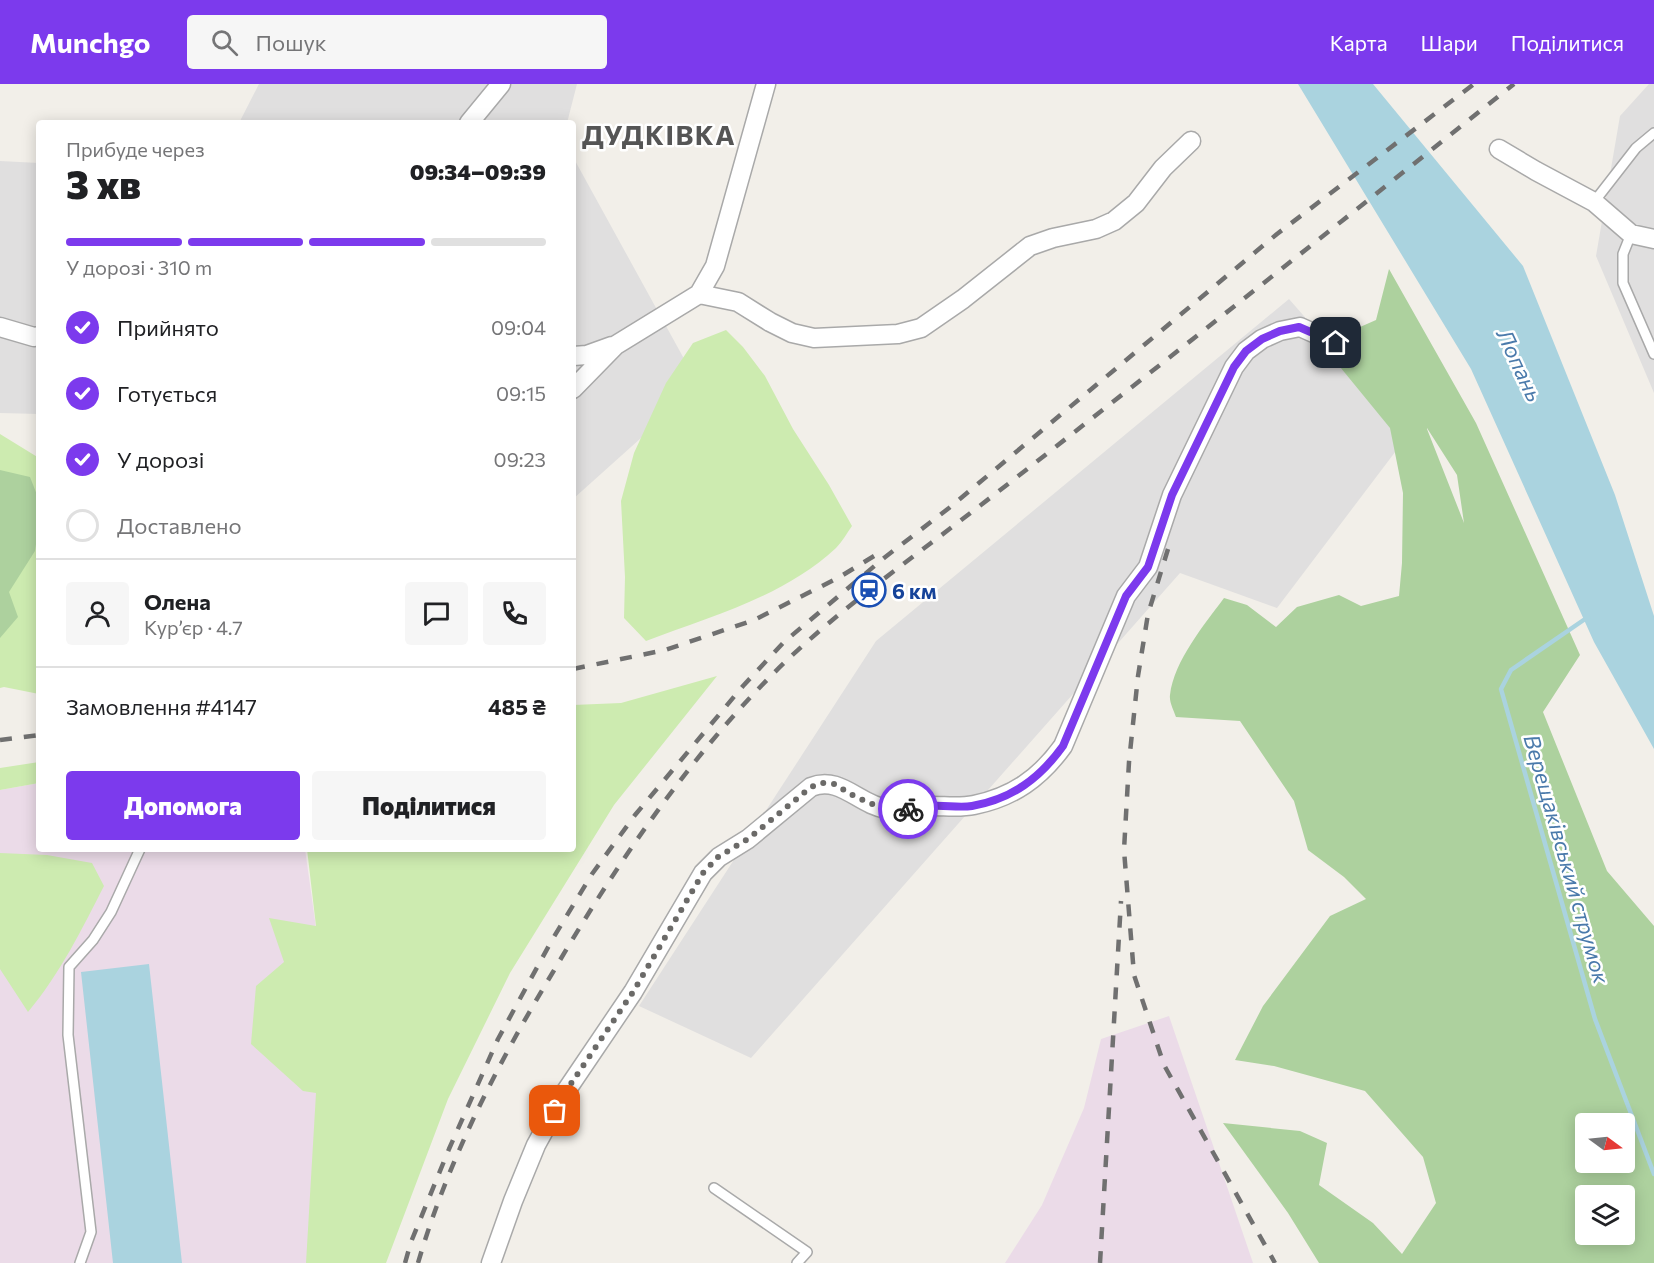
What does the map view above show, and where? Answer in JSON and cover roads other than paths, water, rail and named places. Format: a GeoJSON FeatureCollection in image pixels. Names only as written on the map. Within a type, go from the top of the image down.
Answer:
{"type":"FeatureCollection","features":[{"type":"Feature","properties":{"kind":"street"},"geometry":{"type":"LineString","coordinates":[[471,120],[501,84]]}},
{"type":"Feature","properties":{"kind":"street"},"geometry":{"type":"LineString","coordinates":[[576,386],[616,345],[699,294],[715,266],[766,84]]}},
{"type":"Feature","properties":{"kind":"street"},"geometry":{"type":"LineString","coordinates":[[699,294],[738,302],[792,333],[814,338],[898,334],[921,328],[963,299],[1030,246],[1053,238],[1096,229],[1114,221],[1136,203],[1163,168],[1191,141]]}},
{"type":"Feature","properties":{"kind":"street"},"geometry":{"type":"LineString","coordinates":[[1499,149],[1594,202],[1630,234],[1654,239]]}},
{"type":"Feature","properties":{"kind":"street"},"geometry":{"type":"LineString","coordinates":[[0,327],[36,337]]}},
{"type":"Feature","properties":{"kind":"street"},"geometry":{"type":"LineString","coordinates":[[491,1263],[536,1145],[564,1094],[633,992],[703,873],[718,857],[748,839],[811,787],[822,783],[834,784],[886,810],[931,806],[973,806],[1003,796],[1031,782],[1048,766],[1063,746],[1126,596],[1148,567],[1172,495],[1234,367],[1246,351],[1262,339],[1280,331],[1299,327],[1336,343]]}},
{"type":"Feature","properties":{"kind":"street"},"geometry":{"type":"LineString","coordinates":[[576,356],[616,345]]}},
{"type":"Feature","properties":{"kind":"lane"},"geometry":{"type":"LineString","coordinates":[[1594,202],[1636,148],[1654,133]]}},
{"type":"Feature","properties":{"kind":"lane"},"geometry":{"type":"LineString","coordinates":[[1630,234],[1623,254],[1623,283],[1654,354]]}},
{"type":"Feature","properties":{"kind":"lane"},"geometry":{"type":"LineString","coordinates":[[80,1263],[92,1232],[68,1035],[69,967],[93,940],[111,912],[139,852]]}},
{"type":"Feature","properties":{"kind":"lane"},"geometry":{"type":"LineString","coordinates":[[714,1188],[807,1252],[797,1263]]}},
{"type":"Feature","properties":{"kind":"water","name":"Лопань"},"geometry":{"type":"Polygon","coordinates":[[[1298,84],[1373,84],[1523,266],[1615,495],[1654,616],[1654,749],[1594,642],[1471,369],[1298,84]]]}},
{"type":"Feature","properties":{"kind":"water"},"geometry":{"type":"Polygon","coordinates":[[[149,964],[182,1263],[113,1263],[81,972],[149,964]]]}},
{"type":"Feature","properties":{"kind":"waterway","name":"Верещаківський струмок"},"geometry":{"type":"LineString","coordinates":[[1588,617],[1511,670],[1501,689],[1595,1019],[1654,1174]]}},
{"type":"Feature","properties":{"kind":"railway"},"geometry":{"type":"LineString","coordinates":[[405,1263],[411,1242],[449,1149],[498,1039],[552,940],[592,874],[635,815],[743,686],[784,642],[884,558],[949,508],[1277,234],[1474,84]]}},
{"type":"Feature","properties":{"kind":"railway"},"geometry":{"type":"LineString","coordinates":[[418,1263],[459,1150],[494,1077],[533,1006],[603,890],[658,810],[719,733],[751,697],[801,647],[856,601],[1514,84]]}},
{"type":"Feature","properties":{"kind":"railway"},"geometry":{"type":"LineString","coordinates":[[1168,549],[1148,614],[1138,676],[1129,762],[1124,850],[1134,975],[1164,1065],[1275,1263]]}},
{"type":"Feature","properties":{"kind":"railway"},"geometry":{"type":"LineString","coordinates":[[576,668],[665,650],[754,620],[838,578],[879,553]]}},
{"type":"Feature","properties":{"kind":"railway"},"geometry":{"type":"LineString","coordinates":[[0,740],[36,735]]}},
{"type":"Feature","properties":{"kind":"railway"},"geometry":{"type":"LineString","coordinates":[[1100,1263],[1121,901]]}},
{"type":"Feature","properties":{"kind":"place","name":"6 км"},"geometry":{"type":"Point","coordinates":[869,590]}},
{"type":"Feature","properties":{"kind":"district","name":"ДУДКІВКА"},"geometry":{"type":"Point","coordinates":[659,134]}}]}
